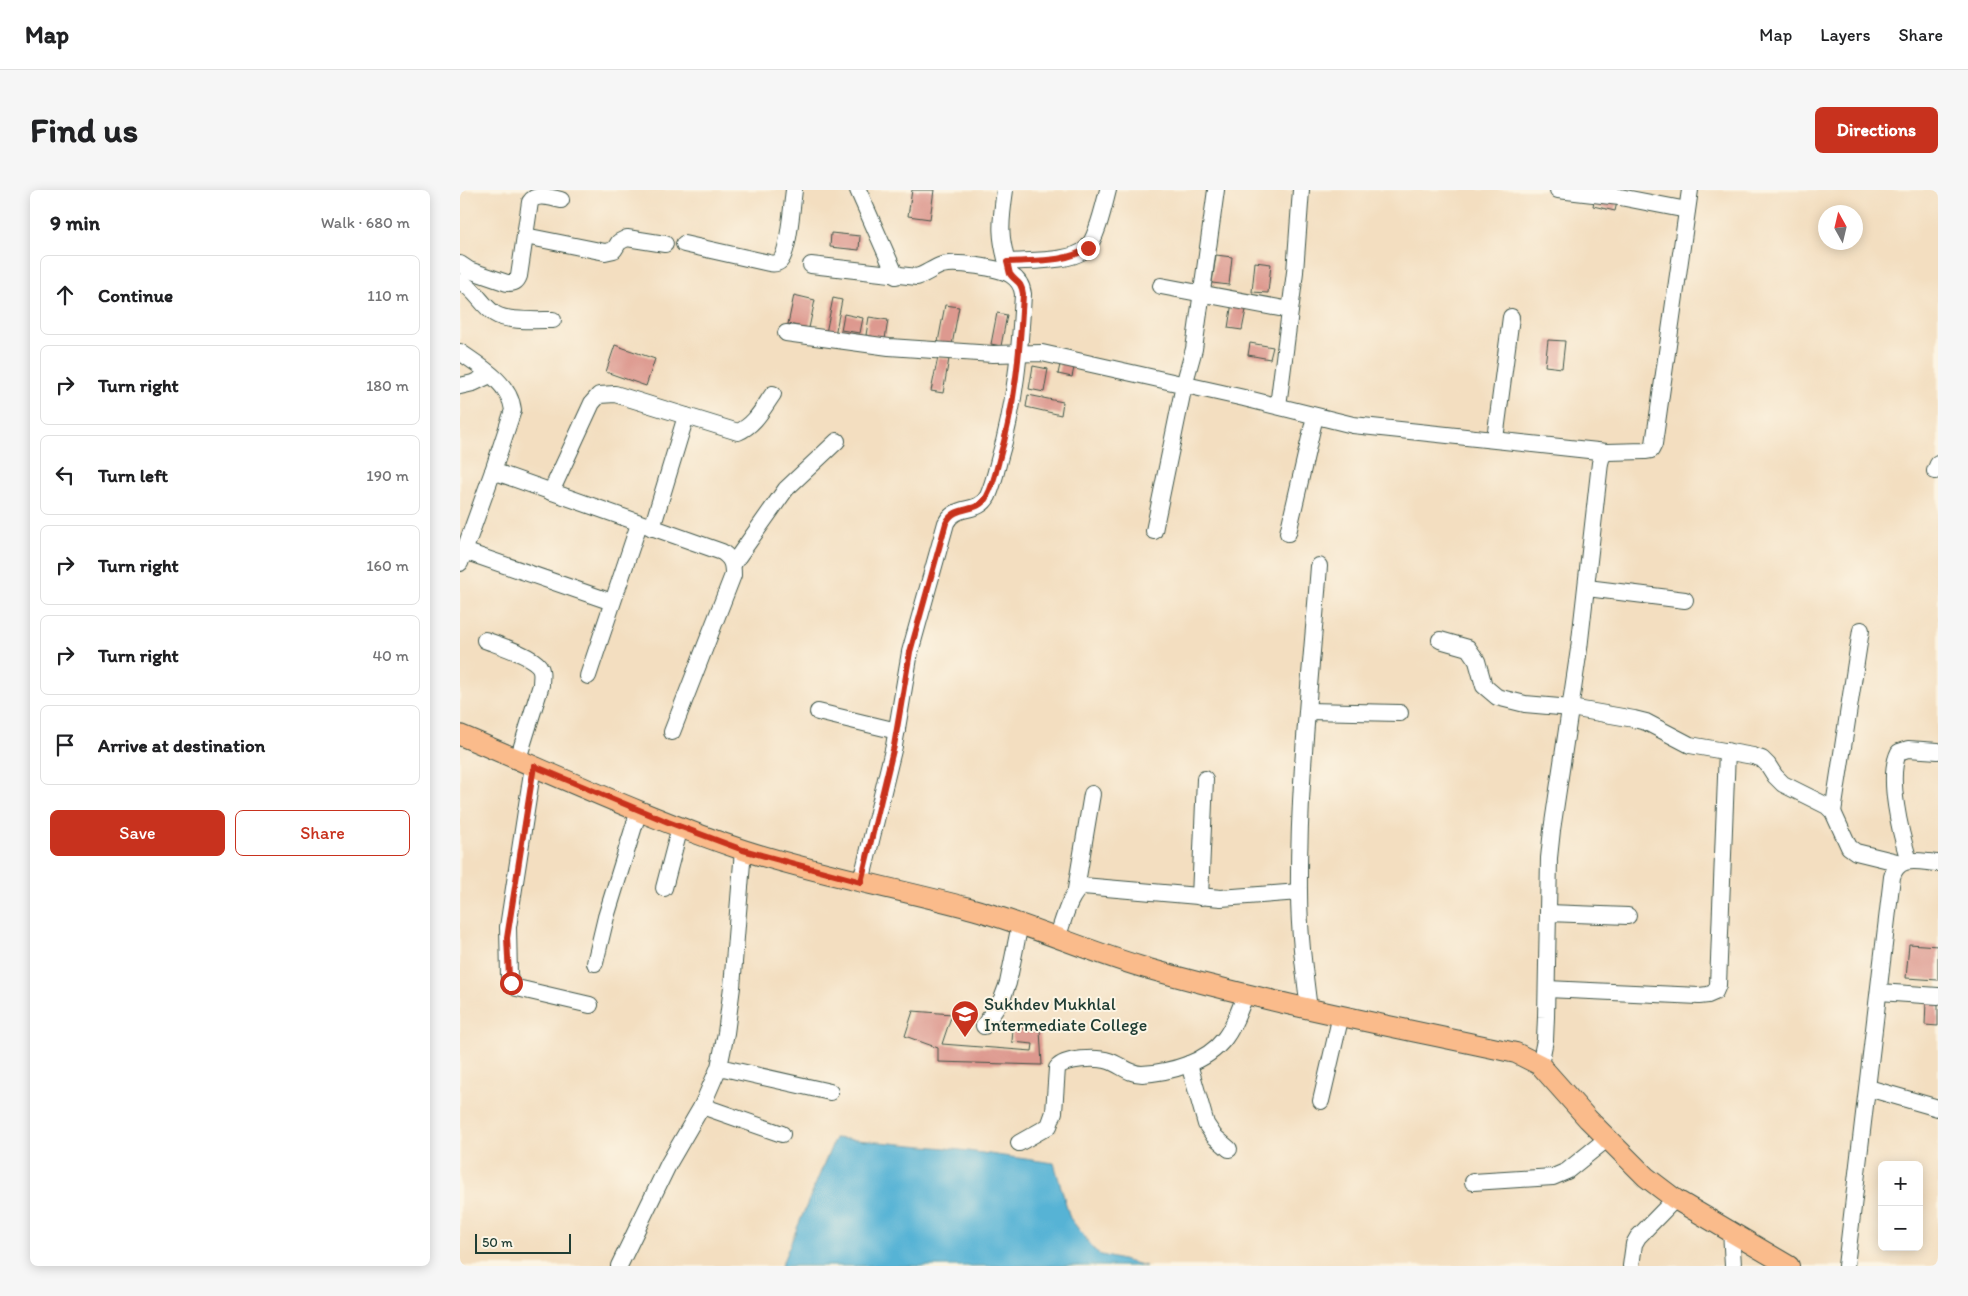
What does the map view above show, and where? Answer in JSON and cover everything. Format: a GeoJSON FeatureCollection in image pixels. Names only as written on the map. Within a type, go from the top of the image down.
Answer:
{"type":"FeatureCollection","features":[{"type":"Feature","properties":{"kind":"main road"},"geometry":{"type":"LineString","coordinates":[[460,735],[680,827],[743,850],[970,909],[1020,924],[1142,967],[1308,1009],[1516,1053],[1540,1065],[1646,1177],[1675,1199],[1731,1230],[1789,1266]]}},
{"type":"Feature","properties":{"kind":"street"},"geometry":{"type":"LineString","coordinates":[[684,244],[775,264],[780,261],[786,248],[794,190]]}},
{"type":"Feature","properties":{"kind":"street"},"geometry":{"type":"LineString","coordinates":[[858,190],[896,276]]}},
{"type":"Feature","properties":{"kind":"street"},"geometry":{"type":"LineString","coordinates":[[861,882],[897,731],[910,652],[946,523],[950,515],[957,511],[983,504],[988,496],[1008,428],[1020,352],[1023,294],[1022,286],[1009,268],[1000,228],[1004,190]]}},
{"type":"Feature","properties":{"kind":"street"},"geometry":{"type":"LineString","coordinates":[[812,266],[917,277],[940,266],[950,264],[1001,271],[1079,254],[1088,248],[1093,238],[1108,190]]}},
{"type":"Feature","properties":{"kind":"street"},"geometry":{"type":"LineString","coordinates":[[1154,531],[1184,384],[1194,349],[1216,190]]}},
{"type":"Feature","properties":{"kind":"street"},"geometry":{"type":"LineString","coordinates":[[1278,406],[1290,310],[1301,190]]}},
{"type":"Feature","properties":{"kind":"street"},"geometry":{"type":"LineString","coordinates":[[1565,190],[1620,197],[1687,210]]}},
{"type":"Feature","properties":{"kind":"street"},"geometry":{"type":"LineString","coordinates":[[786,333],[897,348],[993,354],[1042,353],[1184,384],[1315,416],[1377,428],[1607,452],[1645,451],[1651,450],[1654,444],[1690,190]]}},
{"type":"Feature","properties":{"kind":"street"},"geometry":{"type":"LineString","coordinates":[[460,264],[469,270],[507,283],[513,283],[519,276],[532,198],[536,196],[561,200]]}},
{"type":"Feature","properties":{"kind":"street"},"geometry":{"type":"LineString","coordinates":[[525,236],[605,252],[614,250],[622,239],[665,244]]}},
{"type":"Feature","properties":{"kind":"street"},"geometry":{"type":"LineString","coordinates":[[460,282],[468,286],[490,310],[501,316],[553,320]]}},
{"type":"Feature","properties":{"kind":"street"},"geometry":{"type":"LineString","coordinates":[[1161,286],[1290,310]]}},
{"type":"Feature","properties":{"kind":"street"},"geometry":{"type":"LineString","coordinates":[[1494,440],[1511,317]]}},
{"type":"Feature","properties":{"kind":"street"},"geometry":{"type":"LineString","coordinates":[[460,352],[490,375],[506,390],[512,400],[512,410],[493,471],[462,557],[612,602]]}},
{"type":"Feature","properties":{"kind":"street"},"geometry":{"type":"LineString","coordinates":[[460,386],[473,383],[490,375]]}},
{"type":"Feature","properties":{"kind":"street"},"geometry":{"type":"LineString","coordinates":[[551,492],[592,404],[599,395],[615,394],[738,432],[746,429],[753,422],[773,394]]}},
{"type":"Feature","properties":{"kind":"street"},"geometry":{"type":"LineString","coordinates":[[588,676],[612,602],[645,526],[686,416]]}},
{"type":"Feature","properties":{"kind":"street"},"geometry":{"type":"LineString","coordinates":[[1288,533],[1315,416]]}},
{"type":"Feature","properties":{"kind":"street"},"geometry":{"type":"LineString","coordinates":[[733,564],[776,500],[795,479],[836,441]]}},
{"type":"Feature","properties":{"kind":"street"},"geometry":{"type":"LineString","coordinates":[[1540,1065],[1545,1040],[1552,830],[1587,588],[1600,463],[1602,456],[1607,452]]}},
{"type":"Feature","properties":{"kind":"street"},"geometry":{"type":"LineString","coordinates":[[493,471],[722,552],[729,557],[733,564],[733,575],[672,732]]}},
{"type":"Feature","properties":{"kind":"street"},"geometry":{"type":"LineString","coordinates":[[1308,1009],[1299,892],[1300,813],[1319,566]]}},
{"type":"Feature","properties":{"kind":"street"},"geometry":{"type":"LineString","coordinates":[[1587,588],[1685,600]]}},
{"type":"Feature","properties":{"kind":"street"},"geometry":{"type":"LineString","coordinates":[[1833,812],[1861,630]]}},
{"type":"Feature","properties":{"kind":"street"},"geometry":{"type":"LineString","coordinates":[[485,640],[534,661],[540,667],[542,675],[526,762],[508,932],[509,976],[511,983],[517,988],[590,1005]]}},
{"type":"Feature","properties":{"kind":"street"},"geometry":{"type":"LineString","coordinates":[[1440,640],[1468,648],[1477,661],[1484,686],[1497,697],[1525,704],[1570,708],[1640,720],[1690,745],[1762,759],[1783,784],[1827,806],[1833,812],[1849,847],[1856,852],[1905,862],[1938,863]]}},
{"type":"Feature","properties":{"kind":"street"},"geometry":{"type":"LineString","coordinates":[[1308,711],[1400,713]]}},
{"type":"Feature","properties":{"kind":"street"},"geometry":{"type":"LineString","coordinates":[[818,712],[897,731]]}},
{"type":"Feature","properties":{"kind":"street"},"geometry":{"type":"LineString","coordinates":[[1905,862],[1896,807],[1895,760],[1899,752],[1908,749],[1938,751]]}},
{"type":"Feature","properties":{"kind":"street"},"geometry":{"type":"LineString","coordinates":[[1547,988],[1699,996],[1715,992],[1718,985],[1727,751]]}},
{"type":"Feature","properties":{"kind":"street"},"geometry":{"type":"LineString","coordinates":[[1200,897],[1205,779]]}},
{"type":"Feature","properties":{"kind":"street"},"geometry":{"type":"LineString","coordinates":[[1057,938],[1076,890],[1092,794]]}},
{"type":"Feature","properties":{"kind":"street"},"geometry":{"type":"LineString","coordinates":[[595,963],[606,917],[639,810]]}},
{"type":"Feature","properties":{"kind":"street"},"geometry":{"type":"LineString","coordinates":[[664,888],[680,827]]}},
{"type":"Feature","properties":{"kind":"street"},"geometry":{"type":"LineString","coordinates":[[619,1266],[669,1163],[702,1106],[719,1067],[732,987],[743,850]]}},
{"type":"Feature","properties":{"kind":"street"},"geometry":{"type":"LineString","coordinates":[[1846,1266],[1892,877],[1894,869],[1905,862]]}},
{"type":"Feature","properties":{"kind":"street"},"geometry":{"type":"LineString","coordinates":[[1076,890],[1083,886],[1091,886],[1200,897],[1238,897],[1299,892]]}},
{"type":"Feature","properties":{"kind":"street"},"geometry":{"type":"LineString","coordinates":[[1548,913],[1628,916]]}},
{"type":"Feature","properties":{"kind":"street"},"geometry":{"type":"LineString","coordinates":[[984,1026],[1002,999],[1008,983],[1020,924]]}},
{"type":"Feature","properties":{"kind":"street"},"geometry":{"type":"LineString","coordinates":[[1879,992],[1938,996]]}},
{"type":"Feature","properties":{"kind":"street"},"geometry":{"type":"LineString","coordinates":[[1020,1143],[1049,1126],[1054,1112],[1057,1068],[1061,1063],[1100,1059],[1113,1062],[1135,1074],[1189,1064],[1208,1054],[1225,1038],[1246,993]]}},
{"type":"Feature","properties":{"kind":"street"},"geometry":{"type":"LineString","coordinates":[[1321,1101],[1340,1015]]}},
{"type":"Feature","properties":{"kind":"street"},"geometry":{"type":"LineString","coordinates":[[1189,1064],[1206,1124],[1214,1136],[1229,1149]]}},
{"type":"Feature","properties":{"kind":"street"},"geometry":{"type":"LineString","coordinates":[[719,1067],[830,1092]]}},
{"type":"Feature","properties":{"kind":"street"},"geometry":{"type":"LineString","coordinates":[[1868,1088],[1938,1108]]}},
{"type":"Feature","properties":{"kind":"street"},"geometry":{"type":"LineString","coordinates":[[702,1106],[782,1134]]}},
{"type":"Feature","properties":{"kind":"street"},"geometry":{"type":"LineString","coordinates":[[1473,1182],[1552,1177],[1567,1171],[1608,1138]]}},
{"type":"Feature","properties":{"kind":"street"},"geometry":{"type":"LineString","coordinates":[[1631,1266],[1634,1244],[1638,1237],[1675,1199]]}},
{"type":"Feature","properties":{"kind":"street"},"geometry":{"type":"LineString","coordinates":[[1731,1230],[1733,1266]]}},
{"type":"Feature","properties":{"kind":"water"},"geometry":{"type":"Polygon","coordinates":[[[835,1138],[946,1148],[1054,1163],[1070,1218],[1098,1254],[1146,1266],[781,1266],[835,1138]]]}},
{"type":"Feature","properties":{"kind":"building"},"geometry":{"type":"Polygon","coordinates":[[[912,190],[934,190],[930,219],[908,216],[912,190]]]}},
{"type":"Feature","properties":{"kind":"building"},"geometry":{"type":"Polygon","coordinates":[[[1595,197],[1617,202],[1615,211],[1593,206],[1595,197]]]}},
{"type":"Feature","properties":{"kind":"building"},"geometry":{"type":"Polygon","coordinates":[[[831,233],[860,236],[859,250],[830,247],[831,233]]]}},
{"type":"Feature","properties":{"kind":"building"},"geometry":{"type":"Polygon","coordinates":[[[1216,255],[1232,257],[1229,285],[1212,283],[1216,255]]]}},
{"type":"Feature","properties":{"kind":"building"},"geometry":{"type":"Polygon","coordinates":[[[1255,262],[1271,264],[1268,293],[1252,292],[1255,262]]]}},
{"type":"Feature","properties":{"kind":"building"},"geometry":{"type":"Polygon","coordinates":[[[794,295],[815,300],[809,328],[788,324],[794,295]]]}},
{"type":"Feature","properties":{"kind":"building"},"geometry":{"type":"Polygon","coordinates":[[[833,298],[842,300],[835,335],[826,333],[833,298]]]}},
{"type":"Feature","properties":{"kind":"building"},"geometry":{"type":"Polygon","coordinates":[[[1232,302],[1247,305],[1242,330],[1228,328],[1232,302]]]}},
{"type":"Feature","properties":{"kind":"building"},"geometry":{"type":"Polygon","coordinates":[[[945,305],[959,307],[952,345],[938,342],[945,305]]]}},
{"type":"Feature","properties":{"kind":"building"},"geometry":{"type":"Polygon","coordinates":[[[997,313],[1007,315],[1001,346],[991,344],[997,313]]]}},
{"type":"Feature","properties":{"kind":"building"},"geometry":{"type":"Polygon","coordinates":[[[844,314],[863,318],[860,333],[841,330],[844,314]]]}},
{"type":"Feature","properties":{"kind":"building"},"geometry":{"type":"Polygon","coordinates":[[[869,317],[888,320],[885,339],[866,335],[869,317]]]}},
{"type":"Feature","properties":{"kind":"building"},"geometry":{"type":"Polygon","coordinates":[[[1548,340],[1565,341],[1562,368],[1545,366],[1548,340]]]}},
{"type":"Feature","properties":{"kind":"building"},"geometry":{"type":"Polygon","coordinates":[[[1250,343],[1273,347],[1270,359],[1248,355],[1250,343]]]}},
{"type":"Feature","properties":{"kind":"building"},"geometry":{"type":"Polygon","coordinates":[[[615,345],[655,359],[646,386],[606,372],[615,345]]]}},
{"type":"Feature","properties":{"kind":"building"},"geometry":{"type":"Polygon","coordinates":[[[938,357],[949,359],[943,393],[931,391],[938,357]]]}},
{"type":"Feature","properties":{"kind":"building"},"geometry":{"type":"Polygon","coordinates":[[[1061,360],[1075,363],[1072,377],[1058,374],[1061,360]]]}},
{"type":"Feature","properties":{"kind":"building"},"geometry":{"type":"Polygon","coordinates":[[[1033,366],[1048,369],[1044,392],[1029,389],[1033,366]]]}},
{"type":"Feature","properties":{"kind":"building"},"geometry":{"type":"Polygon","coordinates":[[[1028,395],[1063,402],[1061,415],[1026,407],[1028,395]]]}},
{"type":"Feature","properties":{"kind":"building"},"geometry":{"type":"Polygon","coordinates":[[[1909,944],[1938,946],[1938,980],[1906,978],[1909,944]]]}},
{"type":"Feature","properties":{"kind":"building"},"geometry":{"type":"Polygon","coordinates":[[[1926,1001],[1938,1001],[1938,1026],[1925,1025],[1926,1001]]]}},
{"type":"Feature","properties":{"kind":"building","name":"Sukhdev Mukhlal Intermediate College"},"geometry":{"type":"Polygon","coordinates":[[[913,1011],[952,1014],[942,1044],[1032,1051],[1033,1044],[1012,1042],[1013,1028],[1040,1030],[1042,1065],[938,1062],[938,1048],[905,1036],[913,1011]]]}},
{"type":"Feature","properties":{"kind":"place","name":"Sukhdev Mukhlal Intermediate College"},"geometry":{"type":"Point","coordinates":[965,1038]}},
{"type":"Feature","properties":{"kind":"route"},"geometry":{"type":"LineString","coordinates":[[511,983],[509,976],[508,927],[534,766],[668,822],[743,850],[861,882],[894,746],[910,652],[946,523],[950,515],[957,511],[983,504],[991,487],[1008,428],[1020,352],[1023,294],[1022,286],[1011,275],[1007,262],[1067,257],[1079,254],[1088,248]]}}]}
